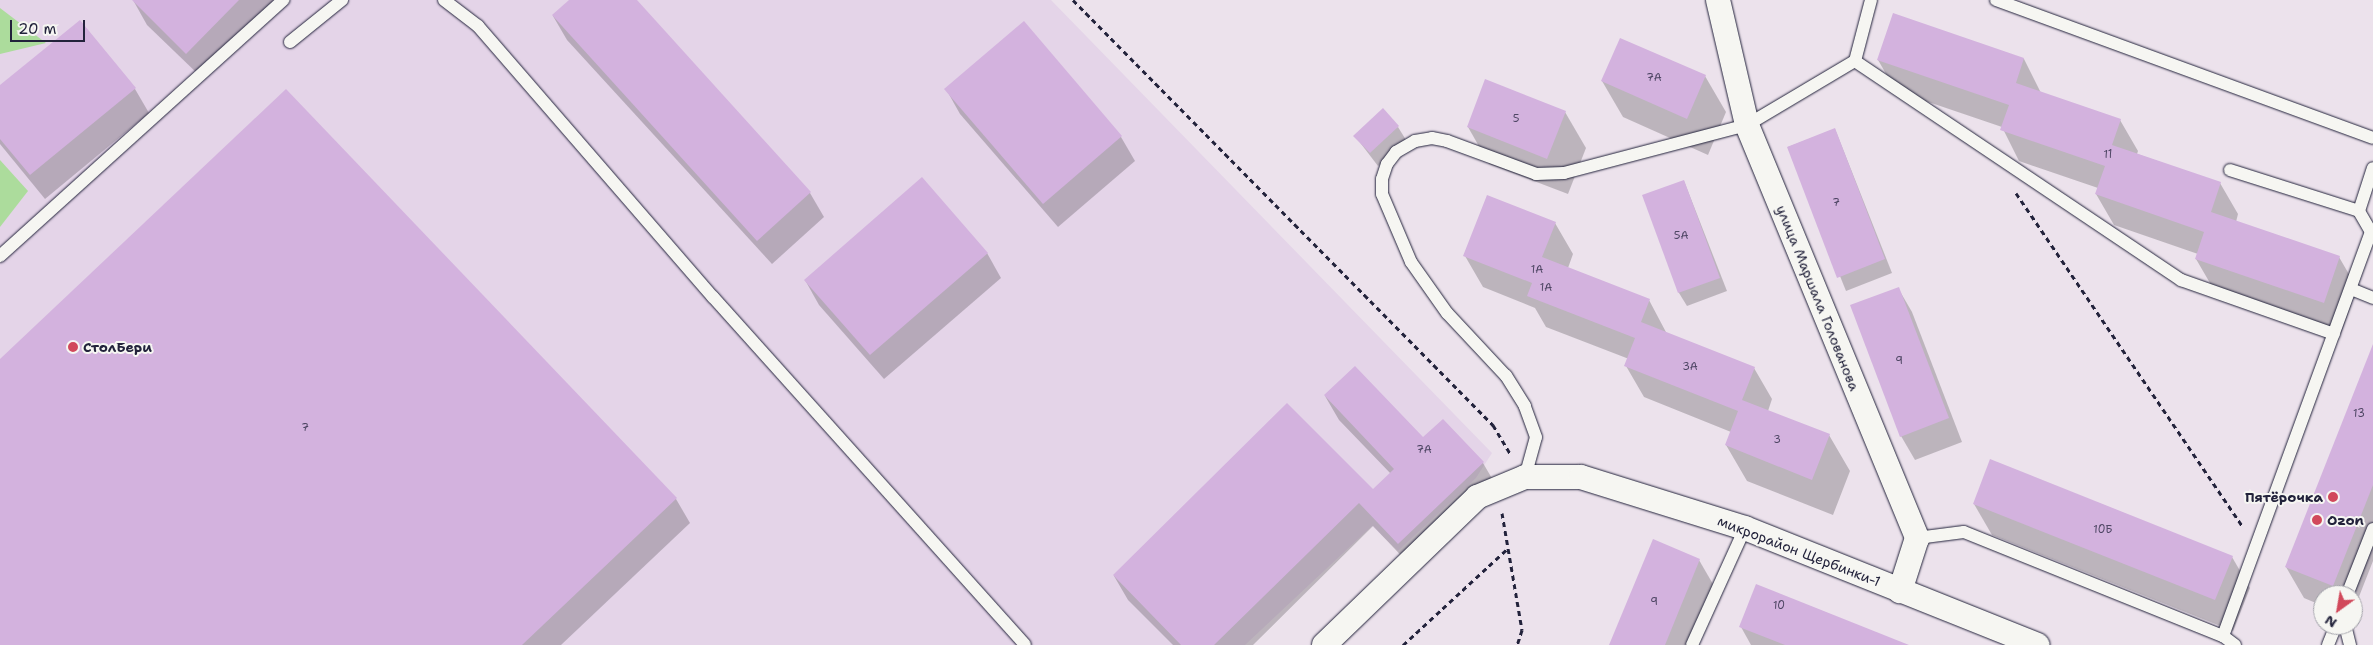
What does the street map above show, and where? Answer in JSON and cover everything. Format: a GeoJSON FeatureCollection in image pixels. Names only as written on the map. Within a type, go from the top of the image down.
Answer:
{"type":"FeatureCollection","features":[{"type":"Feature","properties":{"kind":"street","name":"улица Маршала Голованова"},"geometry":{"type":"LineString","coordinates":[[1718,0],[1747,125],[1917,538]]}},
{"type":"Feature","properties":{"kind":"street"},"geometry":{"type":"LineString","coordinates":[[1324,645],[1477,497],[1525,476]]}},
{"type":"Feature","properties":{"kind":"street","name":"микрорайон Щербинки-1"},"geometry":{"type":"LineString","coordinates":[[1525,476],[1581,477],[1745,528],[2038,645]]}},
{"type":"Feature","properties":{"kind":"street"},"geometry":{"type":"LineString","coordinates":[[1900,590],[1917,538]]}},
{"type":"Feature","properties":{"kind":"lane"},"geometry":{"type":"LineString","coordinates":[[0,256],[283,0]]}},
{"type":"Feature","properties":{"kind":"lane"},"geometry":{"type":"LineString","coordinates":[[290,42],[342,0]]}},
{"type":"Feature","properties":{"kind":"lane"},"geometry":{"type":"LineString","coordinates":[[444,0],[478,26],[713,297],[1025,645]]}},
{"type":"Feature","properties":{"kind":"lane"},"geometry":{"type":"LineString","coordinates":[[1525,476],[1536,437],[1524,406],[1506,376],[1446,313],[1411,262],[1382,194],[1382,180],[1387,164],[1396,152],[1415,141],[1432,138],[1519,170],[1550,175],[1747,125],[1855,61],[1871,0]]}},
{"type":"Feature","properties":{"kind":"lane"},"geometry":{"type":"LineString","coordinates":[[1996,0],[2373,138]]}},
{"type":"Feature","properties":{"kind":"lane"},"geometry":{"type":"LineString","coordinates":[[1855,61],[2181,280],[2334,334]]}},
{"type":"Feature","properties":{"kind":"lane"},"geometry":{"type":"LineString","coordinates":[[2359,211],[2373,168]]}},
{"type":"Feature","properties":{"kind":"lane"},"geometry":{"type":"LineString","coordinates":[[2222,636],[2258,548],[2372,233],[2359,211],[2230,170]]}},
{"type":"Feature","properties":{"kind":"lane"},"geometry":{"type":"LineString","coordinates":[[2351,289],[2373,298]]}},
{"type":"Feature","properties":{"kind":"lane"},"geometry":{"type":"LineString","coordinates":[[1694,644],[1745,528]]}},
{"type":"Feature","properties":{"kind":"lane"},"geometry":{"type":"LineString","coordinates":[[2352,585],[2373,529]]}},
{"type":"Feature","properties":{"kind":"lane"},"geometry":{"type":"LineString","coordinates":[[1917,538],[1964,532],[2222,636],[2235,645]]}},
{"type":"Feature","properties":{"kind":"path"},"geometry":{"type":"LineString","coordinates":[[1073,0],[1493,425],[1525,476]]}},
{"type":"Feature","properties":{"kind":"path"},"geometry":{"type":"LineString","coordinates":[[2012,187],[2258,548]]}},
{"type":"Feature","properties":{"kind":"path"},"geometry":{"type":"LineString","coordinates":[[1498,488],[1522,630],[1517,645]]}},
{"type":"Feature","properties":{"kind":"path"},"geometry":{"type":"LineString","coordinates":[[1404,645],[1508,548]]}},
{"type":"Feature","properties":{"kind":"shaded area"},"geometry":{"type":"Polygon","coordinates":[[[0,0],[1051,0],[1492,453],[1476,478],[1398,551],[1372,526],[1245,645],[0,645],[0,0]]]}},
{"type":"Feature","properties":{"kind":"green space"},"geometry":{"type":"Polygon","coordinates":[[[0,8],[46,43],[0,54],[0,8]]]}},
{"type":"Feature","properties":{"kind":"green space"},"geometry":{"type":"Polygon","coordinates":[[[0,160],[28,191],[0,227],[0,160]]]}},
{"type":"Feature","properties":{"kind":"building"},"geometry":{"type":"Polygon","coordinates":[[[132,0],[239,0],[186,54],[132,0]]]}},
{"type":"Feature","properties":{"kind":"building"},"geometry":{"type":"Polygon","coordinates":[[[569,0],[637,0],[811,192],[757,241],[552,15],[569,0]]]}},
{"type":"Feature","properties":{"kind":"building"},"geometry":{"type":"Polygon","coordinates":[[[1893,13],[2024,58],[2016,83],[2121,119],[2112,145],[2221,182],[2211,212],[2340,256],[2324,303],[2195,259],[2204,232],[2095,194],[2105,166],[2000,130],[2009,105],[1877,60],[1893,13]]]}},
{"type":"Feature","properties":{"kind":"building"},"geometry":{"type":"Polygon","coordinates":[[[80,20],[136,88],[30,175],[0,139],[0,85],[80,20]]]}},
{"type":"Feature","properties":{"kind":"building"},"geometry":{"type":"Polygon","coordinates":[[[1024,21],[1122,136],[1043,204],[944,89],[1024,21]]]}},
{"type":"Feature","properties":{"kind":"building"},"geometry":{"type":"Polygon","coordinates":[[[1620,38],[1706,75],[1687,119],[1601,81],[1620,38]]]}},
{"type":"Feature","properties":{"kind":"building"},"geometry":{"type":"Polygon","coordinates":[[[1485,79],[1566,111],[1547,159],[1467,127],[1485,79]]]}},
{"type":"Feature","properties":{"kind":"building"},"geometry":{"type":"Polygon","coordinates":[[[286,89],[677,498],[522,645],[0,645],[0,359],[286,89]]]}},
{"type":"Feature","properties":{"kind":"building"},"geometry":{"type":"Polygon","coordinates":[[[1383,108],[1399,126],[1370,153],[1353,136],[1383,108]]]}},
{"type":"Feature","properties":{"kind":"building"},"geometry":{"type":"Polygon","coordinates":[[[1835,128],[1885,259],[1837,278],[1787,147],[1835,128]]]}},
{"type":"Feature","properties":{"kind":"building"},"geometry":{"type":"Polygon","coordinates":[[[922,177],[988,253],[870,355],[804,280],[922,177]]]}},
{"type":"Feature","properties":{"kind":"building"},"geometry":{"type":"Polygon","coordinates":[[[1684,180],[1720,278],[1678,293],[1642,195],[1684,180]]]}},
{"type":"Feature","properties":{"kind":"building"},"geometry":{"type":"Polygon","coordinates":[[[1487,195],[1556,222],[1542,257],[1650,299],[1641,322],[1755,367],[1742,400],[1830,434],[1812,480],[1725,445],[1738,411],[1624,366],[1635,338],[1527,296],[1532,283],[1463,256],[1487,195]]]}},
{"type":"Feature","properties":{"kind":"building"},"geometry":{"type":"Polygon","coordinates":[[[1899,287],[1949,418],[1900,437],[1850,305],[1899,287]]]}},
{"type":"Feature","properties":{"kind":"building"},"geometry":{"type":"Polygon","coordinates":[[[2373,344],[2373,485],[2333,585],[2285,567],[2373,344]]]}},
{"type":"Feature","properties":{"kind":"building"},"geometry":{"type":"Polygon","coordinates":[[[1355,366],[1423,437],[1443,419],[1484,462],[1398,544],[1359,503],[1214,645],[1181,645],[1113,575],[1287,403],[1373,489],[1394,469],[1324,395],[1355,366]]]}},
{"type":"Feature","properties":{"kind":"building"},"geometry":{"type":"Polygon","coordinates":[[[1990,459],[2233,556],[2215,600],[1973,504],[1990,459]]]}},
{"type":"Feature","properties":{"kind":"building"},"geometry":{"type":"Polygon","coordinates":[[[1653,539],[1700,559],[1665,645],[1609,645],[1653,539]]]}},
{"type":"Feature","properties":{"kind":"building"},"geometry":{"type":"Polygon","coordinates":[[[1756,584],[1909,645],[1785,645],[1739,627],[1756,584]]]}},
{"type":"Feature","properties":{"kind":"place","name":"СтолБери"},"geometry":{"type":"Point","coordinates":[73,347]}},
{"type":"Feature","properties":{"kind":"place","name":"Пятёрочка"},"geometry":{"type":"Point","coordinates":[2333,497]}},
{"type":"Feature","properties":{"kind":"place","name":"Ozon"},"geometry":{"type":"Point","coordinates":[2317,520]}}]}
